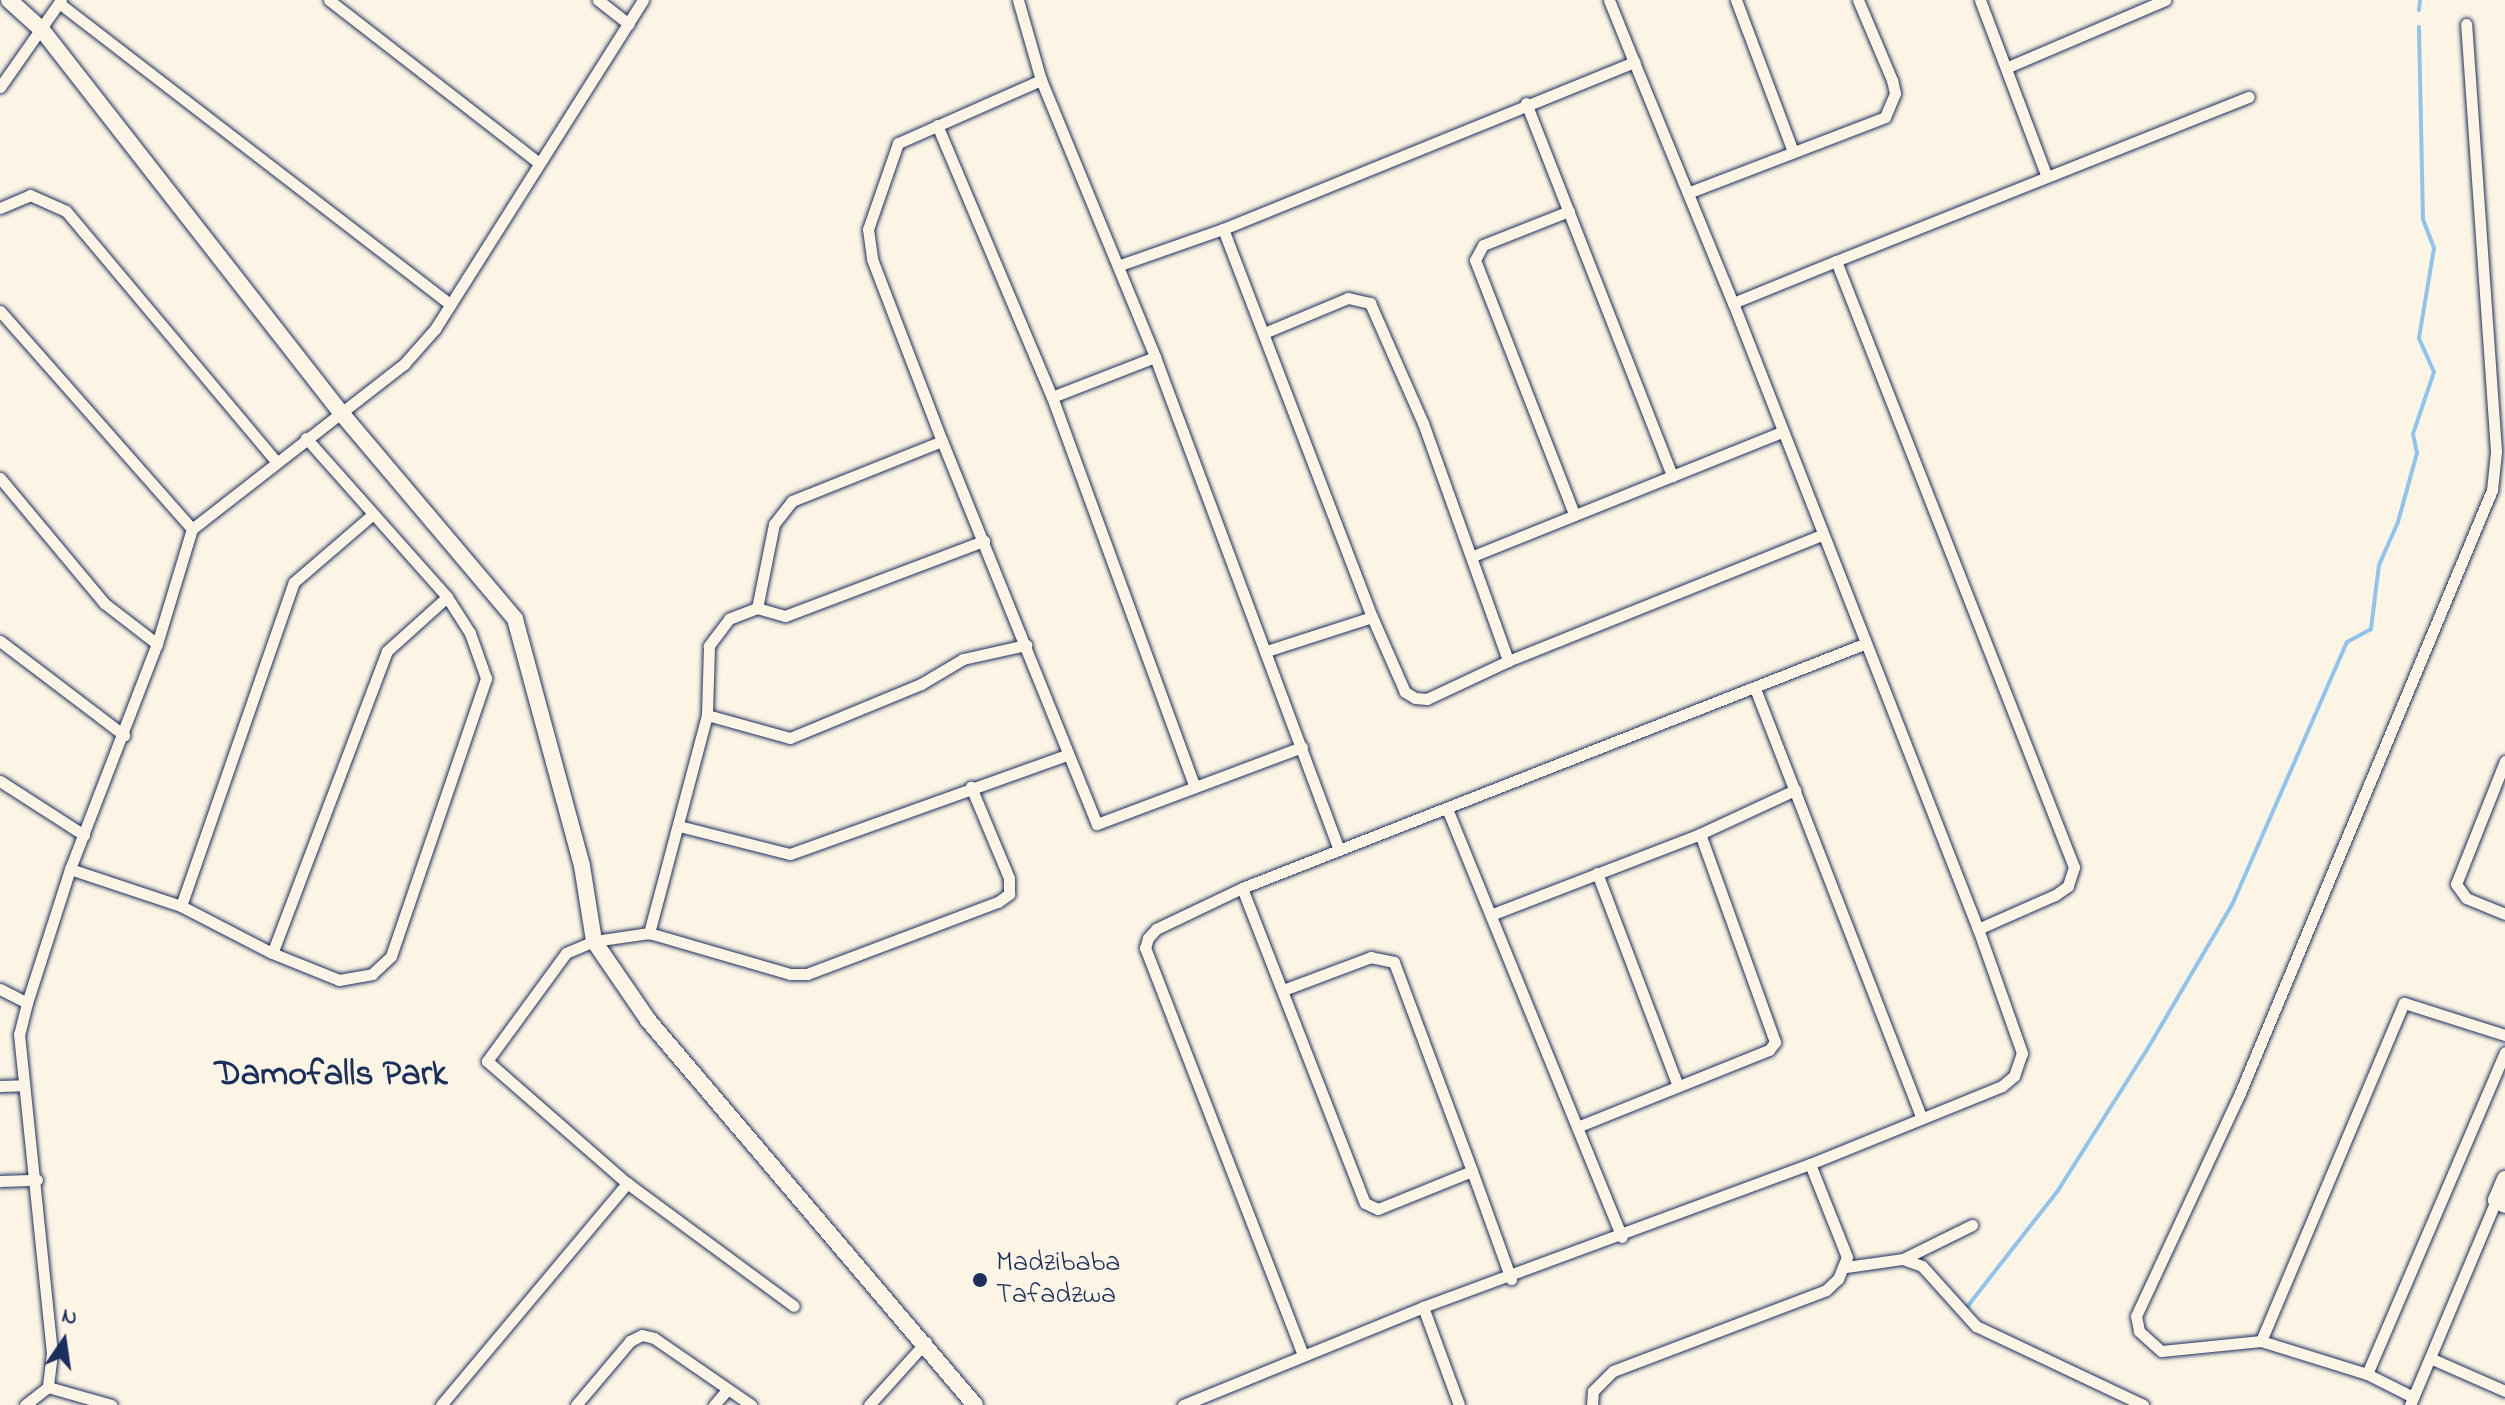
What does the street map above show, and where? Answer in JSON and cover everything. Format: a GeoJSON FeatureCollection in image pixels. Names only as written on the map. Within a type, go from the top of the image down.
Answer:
{"type":"FeatureCollection","features":[{"type":"Feature","properties":{"kind":"street"},"geometry":{"type":"LineString","coordinates":[[9,0],[42,30],[342,414],[515,619],[582,866],[594,941],[648,1020],[927,1342],[975,1405]]}},
{"type":"Feature","properties":{"kind":"street"},"geometry":{"type":"LineString","coordinates":[[329,0],[345,5],[539,163]]}},
{"type":"Feature","properties":{"kind":"street"},"geometry":{"type":"LineString","coordinates":[[598,0],[629,24]]}},
{"type":"Feature","properties":{"kind":"street"},"geometry":{"type":"LineString","coordinates":[[25,1405],[48,1387],[52,1353],[37,1180],[19,1034],[70,869],[157,644],[192,529],[404,364],[435,329],[448,303],[643,0]]}},
{"type":"Feature","properties":{"kind":"street"},"geometry":{"type":"LineString","coordinates":[[1018,0],[1041,80],[1120,265],[1339,850]]}},
{"type":"Feature","properties":{"kind":"street"},"geometry":{"type":"LineString","coordinates":[[1183,1405],[1423,1307],[1511,1279],[1622,1237],[2002,1086],[2020,1063],[2022,1053],[1978,929],[1821,535],[1690,192],[1609,0]]}},
{"type":"Feature","properties":{"kind":"street"},"geometry":{"type":"LineString","coordinates":[[1736,0],[1793,152]]}},
{"type":"Feature","properties":{"kind":"street"},"geometry":{"type":"LineString","coordinates":[[1690,192],[1885,117],[1892,106],[1892,80],[1858,0]]}},
{"type":"Feature","properties":{"kind":"street"},"geometry":{"type":"LineString","coordinates":[[1980,0],[2008,67],[2046,175]]}},
{"type":"Feature","properties":{"kind":"street"},"geometry":{"type":"LineString","coordinates":[[2008,67],[2165,0]]}},
{"type":"Feature","properties":{"kind":"street"},"geometry":{"type":"LineString","coordinates":[[2,79],[42,30],[60,1],[448,303]]}},
{"type":"Feature","properties":{"kind":"street"},"geometry":{"type":"LineString","coordinates":[[2466,24],[2496,451],[2492,490],[2275,1011],[2136,1316],[2149,1344],[2161,1351],[2261,1341],[2367,1374],[2412,1401],[2500,1203],[2505,1179]]}},
{"type":"Feature","properties":{"kind":"street"},"geometry":{"type":"LineString","coordinates":[[1120,265],[1223,229],[1526,103],[1634,62]]}},
{"type":"Feature","properties":{"kind":"street"},"geometry":{"type":"LineString","coordinates":[[1041,80],[898,143],[892,152],[868,229],[872,259],[942,441],[1026,645],[1066,755],[1097,824],[1194,784],[1302,747]]}},
{"type":"Feature","properties":{"kind":"street"},"geometry":{"type":"LineString","coordinates":[[1733,303],[2046,175],[2249,97]]}},
{"type":"Feature","properties":{"kind":"street"},"geometry":{"type":"LineString","coordinates":[[1526,103],[1672,476]]}},
{"type":"Feature","properties":{"kind":"street"},"geometry":{"type":"LineString","coordinates":[[937,125],[1052,397],[1194,784]]}},
{"type":"Feature","properties":{"kind":"street"},"geometry":{"type":"LineString","coordinates":[[0,208],[30,195],[66,211],[276,461]]}},
{"type":"Feature","properties":{"kind":"street"},"geometry":{"type":"LineString","coordinates":[[1569,211],[1483,245],[1475,260],[1574,514]]}},
{"type":"Feature","properties":{"kind":"street"},"geometry":{"type":"LineString","coordinates":[[1223,229],[1372,617],[1405,692],[1415,698],[1427,699],[1508,661],[1821,535]]}},
{"type":"Feature","properties":{"kind":"street"},"geometry":{"type":"LineString","coordinates":[[1836,261],[2074,867],[2068,886],[2055,895],[1978,929]]}},
{"type":"Feature","properties":{"kind":"street"},"geometry":{"type":"LineString","coordinates":[[1264,333],[1348,298],[1370,303],[1473,556],[1508,661]]}},
{"type":"Feature","properties":{"kind":"street"},"geometry":{"type":"LineString","coordinates":[[0,311],[192,529]]}},
{"type":"Feature","properties":{"kind":"street"},"geometry":{"type":"LineString","coordinates":[[1052,397],[1155,357]]}},
{"type":"Feature","properties":{"kind":"street"},"geometry":{"type":"LineString","coordinates":[[1473,556],[1782,432]]}},
{"type":"Feature","properties":{"kind":"street"},"geometry":{"type":"LineString","coordinates":[[70,869],[181,906],[272,953],[339,980],[372,974],[391,956],[486,678],[470,633],[447,597],[306,438]]}},
{"type":"Feature","properties":{"kind":"street"},"geometry":{"type":"LineString","coordinates":[[757,608],[774,524],[792,501],[942,441]]}},
{"type":"Feature","properties":{"kind":"street"},"geometry":{"type":"LineString","coordinates":[[0,478],[104,603],[157,644]]}},
{"type":"Feature","properties":{"kind":"street"},"geometry":{"type":"LineString","coordinates":[[181,906],[294,582],[373,514]]}},
{"type":"Feature","properties":{"kind":"street"},"geometry":{"type":"LineString","coordinates":[[649,933],[707,715],[709,646],[729,619],[757,608],[785,616],[984,541]]}},
{"type":"Feature","properties":{"kind":"street"},"geometry":{"type":"LineString","coordinates":[[272,953],[387,651],[447,597]]}},
{"type":"Feature","properties":{"kind":"street"},"geometry":{"type":"LineString","coordinates":[[1267,651],[1372,617]]}},
{"type":"Feature","properties":{"kind":"street"},"geometry":{"type":"LineString","coordinates":[[0,641],[124,735]]}},
{"type":"Feature","properties":{"kind":"street"},"geometry":{"type":"LineString","coordinates":[[1303,1355],[1145,948],[1156,929],[1242,888],[1756,691],[1864,644]]}},
{"type":"Feature","properties":{"kind":"street"},"geometry":{"type":"LineString","coordinates":[[707,715],[790,738],[806,735],[921,684],[963,659],[1026,645]]}},
{"type":"Feature","properties":{"kind":"street"},"geometry":{"type":"LineString","coordinates":[[1756,691],[1922,1118]]}},
{"type":"Feature","properties":{"kind":"street"},"geometry":{"type":"LineString","coordinates":[[679,826],[790,854],[1066,755]]}},
{"type":"Feature","properties":{"kind":"street"},"geometry":{"type":"LineString","coordinates":[[2505,761],[2456,884],[2466,898],[2505,914]]}},
{"type":"Feature","properties":{"kind":"street"},"geometry":{"type":"LineString","coordinates":[[0,781],[84,835]]}},
{"type":"Feature","properties":{"kind":"street"},"geometry":{"type":"LineString","coordinates":[[794,1306],[627,1183],[487,1061],[566,953],[594,941],[649,933],[790,974],[807,974],[998,902],[1009,894],[1009,878],[971,787]]}},
{"type":"Feature","properties":{"kind":"street"},"geometry":{"type":"LineString","coordinates":[[1493,914],[1700,834],[1795,790]]}},
{"type":"Feature","properties":{"kind":"street"},"geometry":{"type":"LineString","coordinates":[[1448,811],[1493,914],[1622,1237]]}},
{"type":"Feature","properties":{"kind":"street"},"geometry":{"type":"LineString","coordinates":[[1577,1127],[1769,1050],[1775,1042],[1700,834]]}},
{"type":"Feature","properties":{"kind":"street"},"geometry":{"type":"LineString","coordinates":[[1597,873],[1678,1086]]}},
{"type":"Feature","properties":{"kind":"street"},"geometry":{"type":"LineString","coordinates":[[1242,888],[1365,1203],[1378,1209],[1472,1171]]}},
{"type":"Feature","properties":{"kind":"street"},"geometry":{"type":"LineString","coordinates":[[1283,990],[1371,957],[1394,962],[1511,1279]]}},
{"type":"Feature","properties":{"kind":"street"},"geometry":{"type":"LineString","coordinates":[[0,989],[27,1003]]}},
{"type":"Feature","properties":{"kind":"street"},"geometry":{"type":"LineString","coordinates":[[2261,1341],[2404,1003],[2505,1035]]}},
{"type":"Feature","properties":{"kind":"street"},"geometry":{"type":"LineString","coordinates":[[2367,1374],[2505,1052]]}},
{"type":"Feature","properties":{"kind":"street"},"geometry":{"type":"LineString","coordinates":[[0,1086],[24,1085]]}},
{"type":"Feature","properties":{"kind":"street"},"geometry":{"type":"LineString","coordinates":[[1592,1405],[1600,1380],[1613,1371],[1826,1290],[1846,1267],[1847,1257],[1810,1164]]}},
{"type":"Feature","properties":{"kind":"street"},"geometry":{"type":"LineString","coordinates":[[0,1181],[37,1180]]}},
{"type":"Feature","properties":{"kind":"street"},"geometry":{"type":"LineString","coordinates":[[441,1405],[627,1183]]}},
{"type":"Feature","properties":{"kind":"street"},"geometry":{"type":"LineString","coordinates":[[1846,1267],[1903,1259],[1972,1225]]}},
{"type":"Feature","properties":{"kind":"street"},"geometry":{"type":"LineString","coordinates":[[1903,1259],[1922,1266],[1976,1326],[2143,1405]]}},
{"type":"Feature","properties":{"kind":"street"},"geometry":{"type":"LineString","coordinates":[[1423,1307],[1459,1405]]}},
{"type":"Feature","properties":{"kind":"street"},"geometry":{"type":"LineString","coordinates":[[576,1405],[630,1341],[642,1335],[654,1338],[726,1391],[751,1405]]}},
{"type":"Feature","properties":{"kind":"street"},"geometry":{"type":"LineString","coordinates":[[869,1405],[927,1342]]}},
{"type":"Feature","properties":{"kind":"street"},"geometry":{"type":"LineString","coordinates":[[2430,1358],[2505,1391]]}},
{"type":"Feature","properties":{"kind":"street"},"geometry":{"type":"LineString","coordinates":[[48,1387],[111,1405]]}},
{"type":"Feature","properties":{"kind":"street"},"geometry":{"type":"LineString","coordinates":[[714,1405],[726,1391]]}},
{"type":"Feature","properties":{"kind":"waterway"},"geometry":{"type":"LineString","coordinates":[[2419,10],[2420,0]]}},
{"type":"Feature","properties":{"kind":"waterway"},"geometry":{"type":"LineString","coordinates":[[1967,1307],[2057,1192],[2148,1048],[2232,905],[2347,642],[2371,629],[2379,565],[2398,522],[2417,453],[2413,434],[2434,372],[2419,338],[2434,248],[2423,220],[2419,27]]}},
{"type":"Feature","properties":{"kind":"place","name":"Madzibaba Tafadzwa"},"geometry":{"type":"Point","coordinates":[980,1280]}},
{"type":"Feature","properties":{"kind":"district","name":"Damofalls Park"},"geometry":{"type":"Point","coordinates":[331,1076]}}]}
